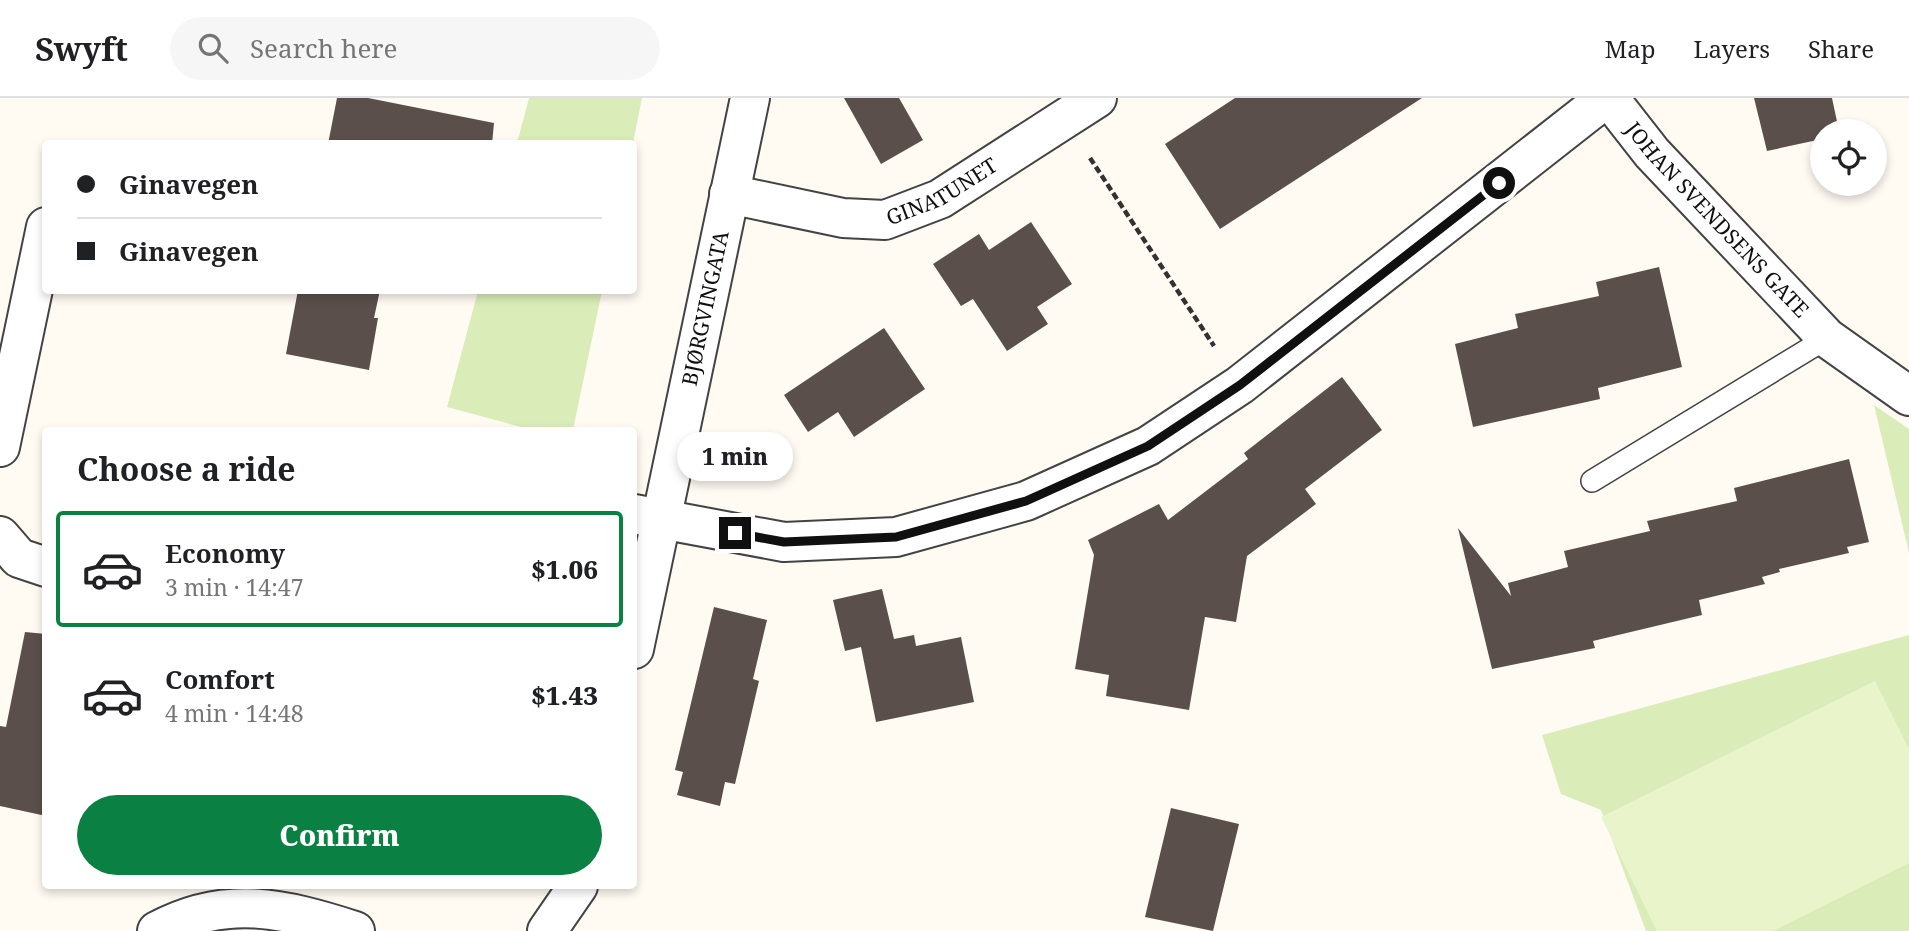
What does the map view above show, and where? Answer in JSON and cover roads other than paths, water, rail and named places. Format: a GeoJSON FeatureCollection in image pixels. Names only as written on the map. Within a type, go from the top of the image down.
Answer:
{"type":"FeatureCollection","features":[{"type":"Feature","properties":{"kind":"street","name":"BJØRGVINGATA"},"geometry":{"type":"LineString","coordinates":[[637,618],[647,516],[729,194],[750,98]]}},
{"type":"Feature","properties":{"kind":"street","name":"GINATUNET"},"geometry":{"type":"LineString","coordinates":[[729,194],[843,218],[885,220],[940,199],[1097,98]]}},
{"type":"Feature","properties":{"kind":"street","name":"JOHAN SVENDSENS GATE"},"geometry":{"type":"LineString","coordinates":[[1608,98],[1652,153],[1827,338],[1909,396]]}},
{"type":"Feature","properties":{"kind":"street"},"geometry":{"type":"LineString","coordinates":[[647,516],[784,542],[896,537],[1026,501],[1148,446],[1240,385],[1608,98]]}},
{"type":"Feature","properties":{"kind":"street"},"geometry":{"type":"LineString","coordinates":[[0,447],[11,337],[42,240]]}},
{"type":"Feature","properties":{"kind":"street"},"geometry":{"type":"LineString","coordinates":[[0,536],[19,558],[42,567]]}},
{"type":"Feature","properties":{"kind":"street"},"geometry":{"type":"LineString","coordinates":[[547,931],[576,889]]}},
{"type":"Feature","properties":{"kind":"street"},"geometry":{"type":"LineString","coordinates":[[157,931],[188,915],[221,907],[275,911],[355,931]]}},
{"type":"Feature","properties":{"kind":"lane","name":"JOHAN SVENDSENS GATE"},"geometry":{"type":"LineString","coordinates":[[1592,481],[1827,338]]}}]}
